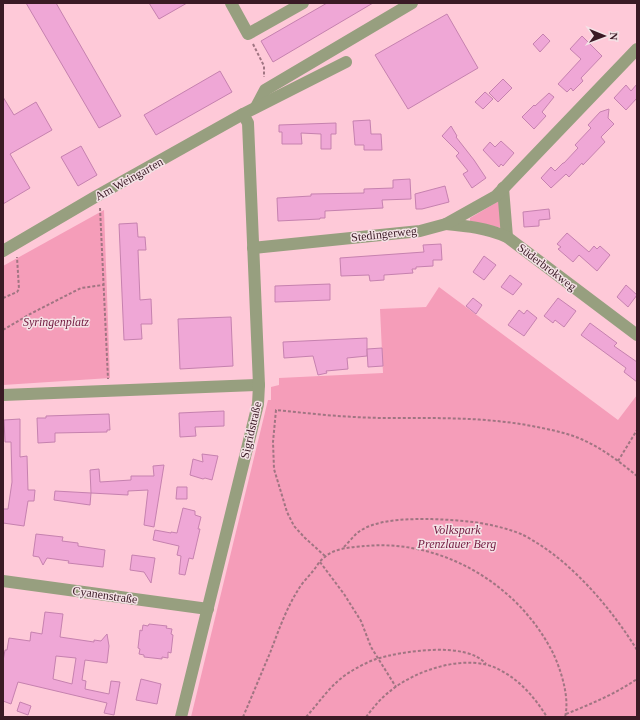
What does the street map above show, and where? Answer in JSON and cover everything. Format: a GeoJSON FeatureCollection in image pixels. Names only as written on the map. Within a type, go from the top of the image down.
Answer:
{"type":"FeatureCollection","features":[{"type":"Feature","properties":{"kind":"street"},"geometry":{"type":"LineString","coordinates":[[231,3],[248,34],[303,3]]}},
{"type":"Feature","properties":{"kind":"street"},"geometry":{"type":"LineString","coordinates":[[256,107],[265,90],[412,3]]}},
{"type":"Feature","properties":{"kind":"street","name":"Stedingerweg"},"geometry":{"type":"LineString","coordinates":[[253,248],[420,231],[446,224],[496,196],[637,49]]}},
{"type":"Feature","properties":{"kind":"street","name":"Am Weingarten"},"geometry":{"type":"LineString","coordinates":[[3,251],[95,197],[256,107],[346,62]]}},
{"type":"Feature","properties":{"kind":"street","name":"Sigridstraße"},"geometry":{"type":"LineString","coordinates":[[181,717],[258,404],[259,385],[248,123],[244,114]]}},
{"type":"Feature","properties":{"kind":"street"},"geometry":{"type":"LineString","coordinates":[[503,188],[507,237]]}},
{"type":"Feature","properties":{"kind":"street","name":"Süderbrokweg"},"geometry":{"type":"LineString","coordinates":[[446,224],[470,226],[492,231],[507,237],[636,333]]}},
{"type":"Feature","properties":{"kind":"street"},"geometry":{"type":"LineString","coordinates":[[3,395],[259,385]]}},
{"type":"Feature","properties":{"kind":"street","name":"Cyanenstraße"},"geometry":{"type":"LineString","coordinates":[[3,581],[208,609]]}},
{"type":"Feature","properties":{"kind":"path"},"geometry":{"type":"LineString","coordinates":[[248,34],[264,66],[265,90]]}},
{"type":"Feature","properties":{"kind":"path"},"geometry":{"type":"LineString","coordinates":[[100,208],[108,390]]}},
{"type":"Feature","properties":{"kind":"path"},"geometry":{"type":"LineString","coordinates":[[3,298],[17,292],[19,289],[17,256]]}},
{"type":"Feature","properties":{"kind":"path"},"geometry":{"type":"LineString","coordinates":[[3,330],[30,314],[81,288],[103,285]]}},
{"type":"Feature","properties":{"kind":"path"},"geometry":{"type":"LineString","coordinates":[[325,556],[294,526],[287,512],[274,470],[273,442],[276,410],[331,416],[458,418],[524,424],[568,434],[582,440],[618,461],[637,476]]}},
{"type":"Feature","properties":{"kind":"path"},"geometry":{"type":"LineString","coordinates":[[618,461],[637,430]]}},
{"type":"Feature","properties":{"kind":"path"},"geometry":{"type":"LineString","coordinates":[[343,548],[357,533],[385,521],[411,519],[457,520],[490,524],[522,534],[557,556],[585,584],[608,609],[637,650]]}},
{"type":"Feature","properties":{"kind":"path"},"geometry":{"type":"LineString","coordinates":[[243,717],[284,618],[298,589],[325,556],[343,548],[371,545],[394,545],[414,548],[449,559],[468,567],[491,581],[512,598],[529,616],[546,640],[556,660],[563,679],[565,715],[597,702],[637,679]]}},
{"type":"Feature","properties":{"kind":"path"},"geometry":{"type":"LineString","coordinates":[[320,562],[344,594],[361,621],[377,659],[396,687]]}},
{"type":"Feature","properties":{"kind":"path"},"geometry":{"type":"LineString","coordinates":[[306,717],[331,686],[363,664],[377,659],[421,651],[446,650],[463,652],[481,658],[486,665]]}},
{"type":"Feature","properties":{"kind":"path"},"geometry":{"type":"LineString","coordinates":[[366,717],[388,693],[421,673],[442,666],[469,662],[499,669],[509,675],[526,689],[547,717]]}},
{"type":"Feature","properties":{"kind":"green space"},"geometry":{"type":"Polygon","coordinates":[[[499,201],[501,228],[470,221],[470,218],[499,201]]]}},
{"type":"Feature","properties":{"kind":"green space","name":"Syringenplatz"},"geometry":{"type":"Polygon","coordinates":[[[104,210],[110,378],[3,385],[3,266],[104,210]]]}},
{"type":"Feature","properties":{"kind":"green space","name":"Volkspark Prenzlauer Berg"},"geometry":{"type":"Polygon","coordinates":[[[439,287],[618,420],[637,395],[637,717],[191,717],[268,400],[271,400],[271,387],[279,385],[279,378],[383,373],[380,309],[426,307],[439,287]]]}},
{"type":"Feature","properties":{"kind":"building"},"geometry":{"type":"Polygon","coordinates":[[[26,3],[56,3],[121,116],[99,128],[26,3]]]}},
{"type":"Feature","properties":{"kind":"building"},"geometry":{"type":"Polygon","coordinates":[[[149,3],[187,3],[159,19],[149,3]]]}},
{"type":"Feature","properties":{"kind":"building"},"geometry":{"type":"Polygon","coordinates":[[[327,3],[373,3],[273,62],[261,41],[327,3]]]}},
{"type":"Feature","properties":{"kind":"building"},"geometry":{"type":"Polygon","coordinates":[[[447,14],[478,68],[408,109],[375,55],[447,14]]]}},
{"type":"Feature","properties":{"kind":"building"},"geometry":{"type":"Polygon","coordinates":[[[543,34],[550,41],[540,52],[533,44],[543,34]]]}},
{"type":"Feature","properties":{"kind":"building"},"geometry":{"type":"Polygon","coordinates":[[[582,36],[602,56],[581,78],[583,81],[573,91],[571,88],[567,92],[558,84],[581,59],[570,49],[582,36]]]}},
{"type":"Feature","properties":{"kind":"building"},"geometry":{"type":"Polygon","coordinates":[[[220,71],[232,92],[156,135],[144,115],[220,71]]]}},
{"type":"Feature","properties":{"kind":"building"},"geometry":{"type":"Polygon","coordinates":[[[503,79],[512,88],[498,102],[489,93],[503,79]]]}},
{"type":"Feature","properties":{"kind":"building"},"geometry":{"type":"Polygon","coordinates":[[[637,84],[637,98],[626,110],[614,98],[626,85],[631,91],[637,84]]]}},
{"type":"Feature","properties":{"kind":"building"},"geometry":{"type":"Polygon","coordinates":[[[485,92],[493,99],[483,109],[475,102],[485,92]]]}},
{"type":"Feature","properties":{"kind":"building"},"geometry":{"type":"Polygon","coordinates":[[[549,93],[554,97],[542,112],[546,116],[534,129],[522,117],[549,93]]]}},
{"type":"Feature","properties":{"kind":"building"},"geometry":{"type":"Polygon","coordinates":[[[3,97],[14,115],[36,102],[52,130],[10,154],[30,188],[3,204],[3,97]]]}},
{"type":"Feature","properties":{"kind":"building"},"geometry":{"type":"Polygon","coordinates":[[[609,109],[608,118],[614,124],[601,137],[605,142],[569,177],[566,174],[551,188],[541,178],[551,167],[555,171],[564,163],[578,148],[575,145],[591,128],[588,125],[600,112],[609,109]]]}},
{"type":"Feature","properties":{"kind":"building"},"geometry":{"type":"Polygon","coordinates":[[[370,120],[371,134],[381,134],[382,150],[364,150],[364,145],[355,145],[353,121],[370,120]]]}},
{"type":"Feature","properties":{"kind":"building"},"geometry":{"type":"Polygon","coordinates":[[[336,123],[336,134],[331,134],[331,149],[321,149],[321,134],[301,133],[302,144],[282,144],[282,132],[279,132],[279,125],[336,123]]]}},
{"type":"Feature","properties":{"kind":"building"},"geometry":{"type":"Polygon","coordinates":[[[451,126],[457,136],[456,137],[486,178],[472,188],[463,174],[468,171],[456,156],[459,153],[442,136],[451,126]]]}},
{"type":"Feature","properties":{"kind":"building"},"geometry":{"type":"Polygon","coordinates":[[[501,141],[514,153],[503,166],[501,164],[499,167],[483,150],[490,142],[495,147],[501,141]]]}},
{"type":"Feature","properties":{"kind":"building"},"geometry":{"type":"Polygon","coordinates":[[[81,146],[97,175],[78,186],[61,157],[81,146]]]}},
{"type":"Feature","properties":{"kind":"building"},"geometry":{"type":"Polygon","coordinates":[[[410,179],[411,199],[382,200],[383,208],[325,211],[325,218],[278,221],[277,198],[311,196],[311,194],[364,193],[364,189],[393,188],[393,180],[410,179]]]}},
{"type":"Feature","properties":{"kind":"building"},"geometry":{"type":"Polygon","coordinates":[[[445,186],[449,202],[422,209],[416,209],[415,194],[445,186]]]}},
{"type":"Feature","properties":{"kind":"building"},"geometry":{"type":"Polygon","coordinates":[[[549,209],[550,219],[539,220],[539,226],[524,227],[523,212],[549,209]]]}},
{"type":"Feature","properties":{"kind":"building"},"geometry":{"type":"Polygon","coordinates":[[[137,223],[138,237],[145,237],[146,250],[138,250],[140,300],[151,299],[152,324],[141,324],[142,339],[124,340],[119,224],[137,223]]]}},
{"type":"Feature","properties":{"kind":"building"},"geometry":{"type":"Polygon","coordinates":[[[567,233],[589,252],[594,246],[597,249],[600,246],[610,255],[597,271],[579,255],[573,262],[558,249],[561,247],[557,244],[567,233]]]}},
{"type":"Feature","properties":{"kind":"building"},"geometry":{"type":"Polygon","coordinates":[[[441,244],[442,260],[433,260],[433,266],[416,267],[416,269],[412,269],[413,273],[384,275],[384,280],[370,281],[369,275],[341,276],[340,258],[424,252],[423,245],[441,244]]]}},
{"type":"Feature","properties":{"kind":"building"},"geometry":{"type":"Polygon","coordinates":[[[484,256],[496,265],[484,280],[473,272],[484,256]]]}},
{"type":"Feature","properties":{"kind":"building"},"geometry":{"type":"Polygon","coordinates":[[[510,275],[522,284],[513,295],[501,287],[510,275]]]}},
{"type":"Feature","properties":{"kind":"building"},"geometry":{"type":"Polygon","coordinates":[[[330,284],[330,300],[275,302],[275,286],[330,284]]]}},
{"type":"Feature","properties":{"kind":"building"},"geometry":{"type":"Polygon","coordinates":[[[626,285],[637,295],[628,307],[617,297],[626,285]]]}},
{"type":"Feature","properties":{"kind":"building"},"geometry":{"type":"Polygon","coordinates":[[[473,298],[482,305],[476,314],[466,306],[473,298]]]}},
{"type":"Feature","properties":{"kind":"building"},"geometry":{"type":"Polygon","coordinates":[[[558,298],[576,311],[564,327],[555,320],[553,323],[544,316],[558,298]]]}},
{"type":"Feature","properties":{"kind":"building"},"geometry":{"type":"Polygon","coordinates":[[[519,310],[524,314],[527,310],[537,318],[524,336],[508,325],[519,310]]]}},
{"type":"Feature","properties":{"kind":"building"},"geometry":{"type":"Polygon","coordinates":[[[231,317],[233,366],[180,369],[178,319],[231,317]]]}},
{"type":"Feature","properties":{"kind":"building"},"geometry":{"type":"Polygon","coordinates":[[[590,323],[617,343],[614,346],[637,362],[637,382],[624,372],[626,368],[581,335],[590,323]]]}},
{"type":"Feature","properties":{"kind":"building"},"geometry":{"type":"Polygon","coordinates":[[[367,338],[367,356],[347,358],[348,369],[326,371],[327,373],[318,375],[313,356],[284,358],[283,342],[367,338]]]}},
{"type":"Feature","properties":{"kind":"building"},"geometry":{"type":"Polygon","coordinates":[[[382,348],[383,366],[368,367],[367,349],[382,348]]]}},
{"type":"Feature","properties":{"kind":"building"},"geometry":{"type":"Polygon","coordinates":[[[224,411],[224,426],[195,427],[196,436],[180,437],[179,413],[224,411]]]}},
{"type":"Feature","properties":{"kind":"building"},"geometry":{"type":"Polygon","coordinates":[[[109,414],[110,430],[107,430],[107,432],[55,433],[55,442],[38,443],[37,418],[46,418],[46,416],[109,414]]]}},
{"type":"Feature","properties":{"kind":"building"},"geometry":{"type":"Polygon","coordinates":[[[20,419],[20,457],[27,456],[28,490],[35,490],[34,501],[28,501],[24,526],[3,523],[3,509],[8,509],[12,482],[11,442],[5,442],[4,420],[20,419]]]}},
{"type":"Feature","properties":{"kind":"building"},"geometry":{"type":"Polygon","coordinates":[[[202,454],[218,456],[212,480],[190,475],[193,459],[203,462],[202,454]]]}},
{"type":"Feature","properties":{"kind":"building"},"geometry":{"type":"Polygon","coordinates":[[[164,465],[154,527],[144,525],[148,490],[128,491],[128,495],[91,493],[90,470],[99,469],[100,482],[131,480],[131,476],[154,476],[153,466],[164,465]]]}},
{"type":"Feature","properties":{"kind":"building"},"geometry":{"type":"Polygon","coordinates":[[[177,487],[187,487],[187,499],[176,499],[177,487]]]}},
{"type":"Feature","properties":{"kind":"building"},"geometry":{"type":"Polygon","coordinates":[[[55,491],[91,493],[90,505],[54,500],[55,491]]]}},
{"type":"Feature","properties":{"kind":"building"},"geometry":{"type":"Polygon","coordinates":[[[183,508],[195,511],[195,515],[201,517],[198,529],[200,529],[193,559],[189,558],[185,575],[179,574],[181,556],[177,555],[179,546],[153,540],[155,530],[177,533],[183,508]]]}},
{"type":"Feature","properties":{"kind":"building"},"geometry":{"type":"Polygon","coordinates":[[[36,534],[63,537],[62,541],[78,543],[78,546],[105,550],[103,567],[68,563],[69,561],[47,558],[43,565],[39,557],[33,556],[36,534]]]}},
{"type":"Feature","properties":{"kind":"building"},"geometry":{"type":"Polygon","coordinates":[[[132,555],[155,558],[151,583],[144,572],[130,570],[132,555]]]}},
{"type":"Feature","properties":{"kind":"building"},"geometry":{"type":"Polygon","coordinates":[[[45,612],[63,614],[60,637],[94,642],[94,640],[101,641],[107,634],[109,646],[107,663],[85,660],[82,680],[86,681],[85,689],[109,694],[111,681],[120,682],[114,715],[104,713],[107,703],[18,682],[11,704],[3,701],[3,661],[9,638],[30,641],[31,632],[42,634],[45,612]],[[56,656],[53,679],[72,684],[76,658],[56,656]]]}},
{"type":"Feature","properties":{"kind":"building"},"geometry":{"type":"Polygon","coordinates":[[[149,624],[167,626],[166,628],[172,629],[171,634],[173,635],[171,653],[168,652],[168,658],[162,657],[162,659],[144,657],[144,655],[139,654],[140,649],[138,648],[140,630],[142,631],[143,625],[148,626],[149,624]]]}},
{"type":"Feature","properties":{"kind":"building"},"geometry":{"type":"Polygon","coordinates":[[[141,679],[161,684],[157,704],[136,700],[141,679]]]}},
{"type":"Feature","properties":{"kind":"building"},"geometry":{"type":"Polygon","coordinates":[[[20,702],[31,706],[28,715],[17,711],[20,702]]]}}]}
